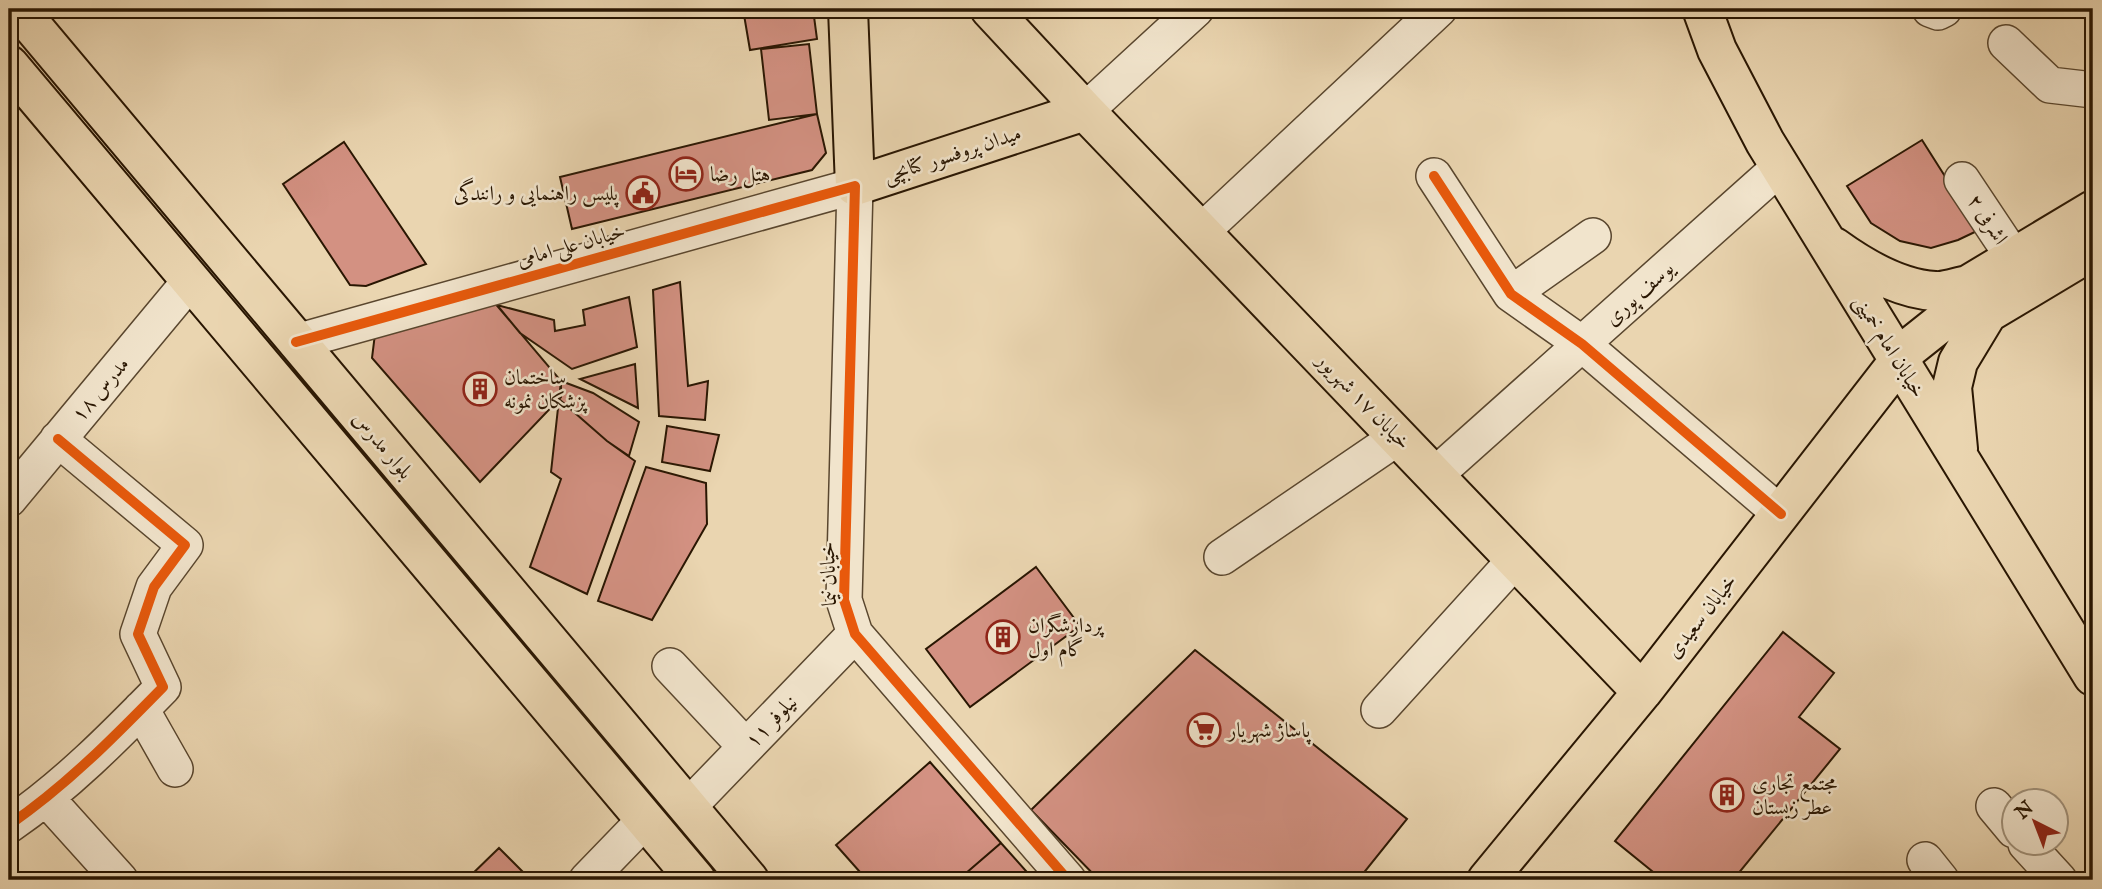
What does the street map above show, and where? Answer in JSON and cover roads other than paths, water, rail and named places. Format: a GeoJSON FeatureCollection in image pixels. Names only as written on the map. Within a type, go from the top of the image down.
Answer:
{"type":"FeatureCollection","features":[{"type":"Feature","properties":{"kind":"main road","name":"بلوار مدرس"},"geometry":{"type":"LineString","coordinates":[[18,9],[749,880]]}},
{"type":"Feature","properties":{"kind":"main road","name":"میدان پروفسور کتابچی"},"geometry":{"type":"LineString","coordinates":[[848,9],[855,186],[1085,111]]}},
{"type":"Feature","properties":{"kind":"main road"},"geometry":{"type":"LineString","coordinates":[[990,9],[1085,111]]}},
{"type":"Feature","properties":{"kind":"main road","name":"خیابان امام خمینی"},"geometry":{"type":"LineString","coordinates":[[1702,9],[1738,95],[1780,167],[1826,242],[1904,354],[1959,458],[2093,677]]}},
{"type":"Feature","properties":{"kind":"main road","name":"بلوار مدرس"},"geometry":{"type":"LineString","coordinates":[[9,65],[696,880]]}},
{"type":"Feature","properties":{"kind":"main road","name":"خیابان ۱۷ شهریور"},"geometry":{"type":"LineString","coordinates":[[1085,111],[1642,692]]}},
{"type":"Feature","properties":{"kind":"main road"},"geometry":{"type":"LineString","coordinates":[[1959,458],[1952,387],[1969,304],[2014,258],[2093,210]]}},
{"type":"Feature","properties":{"kind":"main road"},"geometry":{"type":"LineString","coordinates":[[1826,242],[1873,272],[1911,287],[1938,292],[1969,304],[2093,250]]}},
{"type":"Feature","properties":{"kind":"main road","name":"خیابان سعیدی"},"geometry":{"type":"LineString","coordinates":[[1487,880],[1642,692],[1904,354],[1969,304]]}},
{"type":"Feature","properties":{"kind":"street"},"geometry":{"type":"LineString","coordinates":[[1085,111],[1196,9]]}},
{"type":"Feature","properties":{"kind":"street"},"geometry":{"type":"LineString","coordinates":[[1201,232],[1439,9]]}},
{"type":"Feature","properties":{"kind":"street"},"geometry":{"type":"LineString","coordinates":[[1930,9],[1938,12],[1944,9]]}},
{"type":"Feature","properties":{"kind":"street"},"geometry":{"type":"LineString","coordinates":[[2006,44],[2050,85],[2093,90]]}},
{"type":"Feature","properties":{"kind":"street","name":"یوسف پوری"},"geometry":{"type":"LineString","coordinates":[[1434,476],[1780,167]]}},
{"type":"Feature","properties":{"kind":"street"},"geometry":{"type":"LineString","coordinates":[[1434,176],[1511,293],[1582,344],[1781,514]]}},
{"type":"Feature","properties":{"kind":"street","name":"اشرفی ۲"},"geometry":{"type":"LineString","coordinates":[[1962,180],[2014,258]]}},
{"type":"Feature","properties":{"kind":"street","name":"خیابان علی امامی"},"geometry":{"type":"LineString","coordinates":[[296,342],[855,186]]}},
{"type":"Feature","properties":{"kind":"street","name":"خیابان نیما"},"geometry":{"type":"LineString","coordinates":[[855,186],[844,600],[855,634],[1068,880]]}},
{"type":"Feature","properties":{"kind":"street"},"geometry":{"type":"LineString","coordinates":[[1511,293],[1593,236]]}},
{"type":"Feature","properties":{"kind":"street","name":"مدرس ۱۸"},"geometry":{"type":"LineString","coordinates":[[9,499],[191,280]]}},
{"type":"Feature","properties":{"kind":"street"},"geometry":{"type":"LineString","coordinates":[[1222,557],[1398,437]]}},
{"type":"Feature","properties":{"kind":"street"},"geometry":{"type":"LineString","coordinates":[[9,825],[47,799],[163,687],[138,634],[154,587],[185,545],[58,439]]}},
{"type":"Feature","properties":{"kind":"street"},"geometry":{"type":"LineString","coordinates":[[1379,710],[1515,560]]}},
{"type":"Feature","properties":{"kind":"street","name":"نیلوفر ۱۱"},"geometry":{"type":"LineString","coordinates":[[688,807],[855,634]]}},
{"type":"Feature","properties":{"kind":"street"},"geometry":{"type":"LineString","coordinates":[[670,667],[746,747]]}},
{"type":"Feature","properties":{"kind":"street"},"geometry":{"type":"LineString","coordinates":[[141,709],[175,769]]}},
{"type":"Feature","properties":{"kind":"street"},"geometry":{"type":"LineString","coordinates":[[47,799],[120,880]]}},
{"type":"Feature","properties":{"kind":"street"},"geometry":{"type":"LineString","coordinates":[[587,880],[645,820]]}},
{"type":"Feature","properties":{"kind":"place","name":"هتل رضا"},"geometry":{"type":"Point","coordinates":[686,174]}},
{"type":"Feature","properties":{"kind":"place","name":"پلیس راهنمایی و رانندگی"},"geometry":{"type":"Point","coordinates":[643,193]}},
{"type":"Feature","properties":{"kind":"place","name":"ساختمان پزشکان نمونه"},"geometry":{"type":"Point","coordinates":[480,389]}},
{"type":"Feature","properties":{"kind":"place","name":"پردازشگران گام اول"},"geometry":{"type":"Point","coordinates":[1003,637]}},
{"type":"Feature","properties":{"kind":"place","name":"پاساژ شهریار"},"geometry":{"type":"Point","coordinates":[1204,730]}},
{"type":"Feature","properties":{"kind":"place","name":"مجتمع تجاری عطر زیستان"},"geometry":{"type":"Point","coordinates":[1727,795]}}]}
